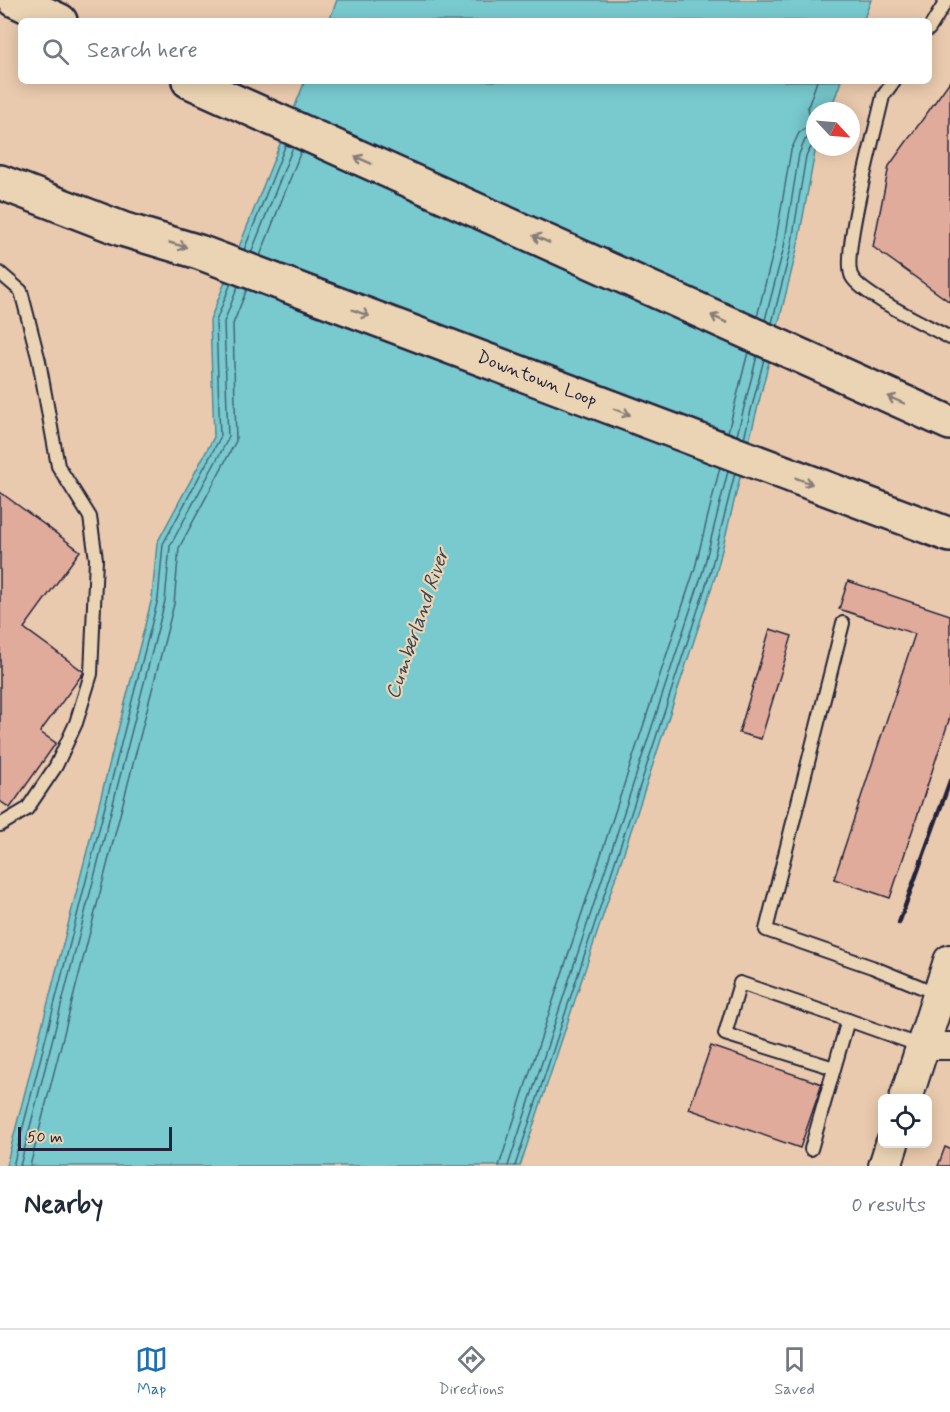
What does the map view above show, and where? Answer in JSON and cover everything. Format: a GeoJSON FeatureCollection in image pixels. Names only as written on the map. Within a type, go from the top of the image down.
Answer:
{"type":"FeatureCollection","features":[{"type":"Feature","properties":{"kind":"highway"},"geometry":{"type":"LineString","coordinates":[[15,0],[54,18]]}},
{"type":"Feature","properties":{"kind":"highway"},"geometry":{"type":"LineString","coordinates":[[42,0],[73,18]]}},
{"type":"Feature","properties":{"kind":"highway"},"geometry":{"type":"LineString","coordinates":[[196,84],[950,423]]}},
{"type":"Feature","properties":{"kind":"highway"},"geometry":{"type":"LineString","coordinates":[[0,164],[122,229]]}},
{"type":"Feature","properties":{"kind":"highway"},"geometry":{"type":"LineString","coordinates":[[0,182],[122,229]]}},
{"type":"Feature","properties":{"kind":"highway","name":"Downtown Loop"},"geometry":{"type":"LineString","coordinates":[[122,229],[199,252],[950,535]]}},
{"type":"Feature","properties":{"kind":"street"},"geometry":{"type":"LineString","coordinates":[[908,1094],[936,1046],[946,977]]}},
{"type":"Feature","properties":{"kind":"street"},"geometry":{"type":"LineString","coordinates":[[885,1166],[890,1148]]}},
{"type":"Feature","properties":{"kind":"lane"},"geometry":{"type":"LineString","coordinates":[[932,19],[938,0]]}},
{"type":"Feature","properties":{"kind":"lane"},"geometry":{"type":"LineString","coordinates":[[932,23],[947,0]]}},
{"type":"Feature","properties":{"kind":"lane"},"geometry":{"type":"LineString","coordinates":[[892,84],[883,96],[858,205],[848,265],[852,278],[869,293],[950,338]]}},
{"type":"Feature","properties":{"kind":"lane"},"geometry":{"type":"LineString","coordinates":[[0,273],[21,291],[39,361],[58,466],[90,517],[96,559],[92,674],[76,723],[56,766],[27,809],[0,825]]}},
{"type":"Feature","properties":{"kind":"lane"},"geometry":{"type":"LineString","coordinates":[[843,623],[766,930],[872,967],[909,984],[946,977]]}},
{"type":"Feature","properties":{"kind":"lane"},"geometry":{"type":"LineString","coordinates":[[834,1068],[725,1034],[740,984],[936,1046]]}},
{"type":"Feature","properties":{"kind":"lane"},"geometry":{"type":"LineString","coordinates":[[811,1149],[848,1020]]}},
{"type":"Feature","properties":{"kind":"water"},"geometry":{"type":"Polygon","coordinates":[[[337,0],[871,0],[864,18],[330,18],[337,0]]]}},
{"type":"Feature","properties":{"kind":"water","name":"Cumberland River"},"geometry":{"type":"Polygon","coordinates":[[[304,84],[840,84],[833,102],[806,102],[806,156],[814,156],[797,249],[716,574],[520,1166],[6,1166],[152,598],[157,543],[214,437],[210,320],[304,84]]]}},
{"type":"Feature","properties":{"kind":"building"},"geometry":{"type":"Polygon","coordinates":[[[950,81],[950,302],[873,247],[889,166],[950,81]]]}},
{"type":"Feature","properties":{"kind":"building"},"geometry":{"type":"Polygon","coordinates":[[[0,492],[80,551],[24,628],[84,672],[40,732],[56,743],[10,808],[0,801],[0,492]]]}},
{"type":"Feature","properties":{"kind":"building"},"geometry":{"type":"Polygon","coordinates":[[[848,581],[950,615],[950,717],[890,898],[834,879],[915,634],[839,609],[848,581]]]}},
{"type":"Feature","properties":{"kind":"building"},"geometry":{"type":"Polygon","coordinates":[[[770,629],[792,636],[761,739],[739,733],[770,629]]]}},
{"type":"Feature","properties":{"kind":"building"},"geometry":{"type":"Polygon","coordinates":[[[711,1046],[822,1084],[800,1148],[689,1109],[711,1046]]]}},
{"type":"Feature","properties":{"kind":"building"},"geometry":{"type":"Polygon","coordinates":[[[945,1147],[950,1149],[950,1166],[938,1166],[945,1147]]]}},
{"type":"Feature","properties":{"kind":"railway"},"geometry":{"type":"LineString","coordinates":[[899,923],[950,781]]}}]}
